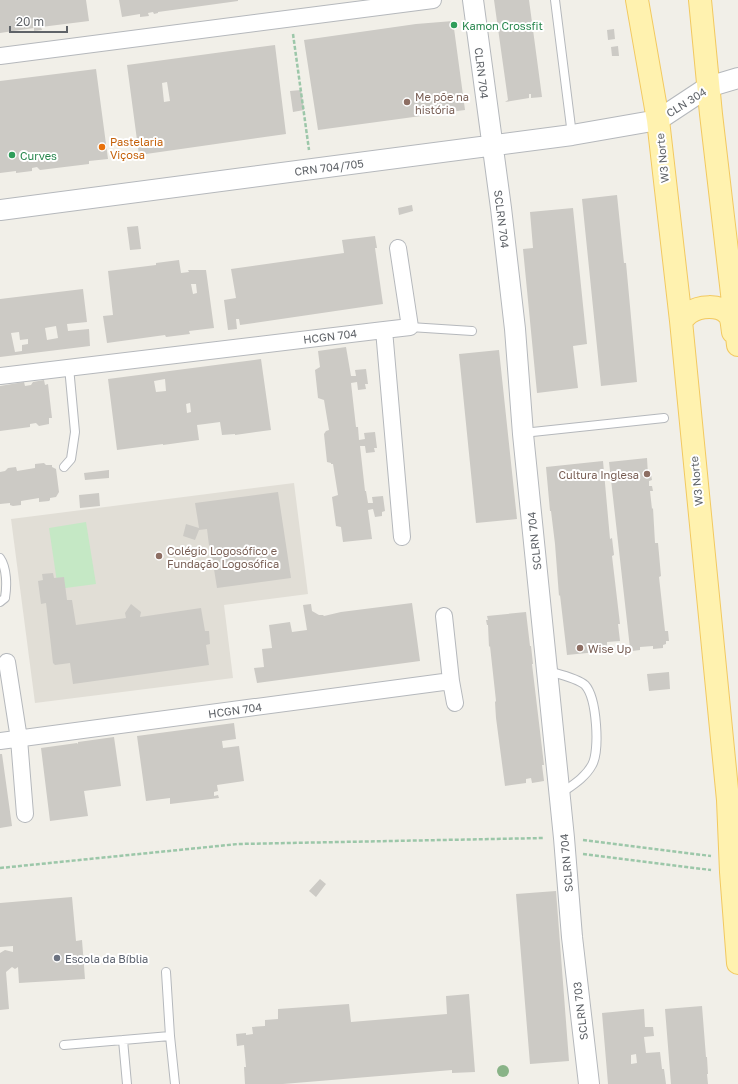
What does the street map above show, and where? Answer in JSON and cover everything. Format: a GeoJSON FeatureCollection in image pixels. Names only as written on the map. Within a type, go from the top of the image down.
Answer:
{"type":"FeatureCollection","features":[{"type":"Feature","properties":{"kind":"main road","name":"W3 Norte"},"geometry":{"type":"LineString","coordinates":[[637,0],[658,120],[680,321],[728,800],[738,963]]}},
{"type":"Feature","properties":{"kind":"main road"},"geometry":{"type":"LineString","coordinates":[[700,0],[708,87],[738,344]]}},
{"type":"Feature","properties":{"kind":"main road"},"geometry":{"type":"LineString","coordinates":[[680,321],[690,312],[702,308],[711,307],[728,314],[731,321],[738,356]]}},
{"type":"Feature","properties":{"kind":"street"},"geometry":{"type":"LineString","coordinates":[[0,56],[433,0]]}},
{"type":"Feature","properties":{"kind":"street","name":"CLRN 704"},"geometry":{"type":"LineString","coordinates":[[473,0],[492,145]]}},
{"type":"Feature","properties":{"kind":"street","name":"CLN 304"},"geometry":{"type":"LineString","coordinates":[[658,120],[708,87],[738,78]]}},
{"type":"Feature","properties":{"kind":"street","name":"CRN 704/705"},"geometry":{"type":"LineString","coordinates":[[0,210],[572,135],[658,120]]}},
{"type":"Feature","properties":{"kind":"street","name":"SCLRN 704"},"geometry":{"type":"LineString","coordinates":[[492,145],[515,329],[523,434],[560,795],[572,937]]}},
{"type":"Feature","properties":{"kind":"street"},"geometry":{"type":"LineString","coordinates":[[398,248],[410,327]]}},
{"type":"Feature","properties":{"kind":"street","name":"HCGN 704"},"geometry":{"type":"LineString","coordinates":[[0,376],[410,327]]}},
{"type":"Feature","properties":{"kind":"street"},"geometry":{"type":"LineString","coordinates":[[384,330],[402,538]]}},
{"type":"Feature","properties":{"kind":"street"},"geometry":{"type":"LineString","coordinates":[[444,616],[455,704]]}},
{"type":"Feature","properties":{"kind":"street"},"geometry":{"type":"LineString","coordinates":[[7,662],[19,740],[25,814]]}},
{"type":"Feature","properties":{"kind":"street","name":"HCGN 704"},"geometry":{"type":"LineString","coordinates":[[0,741],[19,740],[451,681]]}},
{"type":"Feature","properties":{"kind":"street","name":"SCLRN 703"},"geometry":{"type":"LineString","coordinates":[[572,937],[589,1084]]}},
{"type":"Feature","properties":{"kind":"lane"},"geometry":{"type":"LineString","coordinates":[[555,0],[572,135]]}},
{"type":"Feature","properties":{"kind":"lane"},"geometry":{"type":"LineString","coordinates":[[410,327],[472,331]]}},
{"type":"Feature","properties":{"kind":"lane"},"geometry":{"type":"LineString","coordinates":[[64,467],[71,459],[75,432],[70,367]]}},
{"type":"Feature","properties":{"kind":"lane"},"geometry":{"type":"LineString","coordinates":[[523,434],[664,418]]}},
{"type":"Feature","properties":{"kind":"lane"},"geometry":{"type":"LineString","coordinates":[[0,558],[3,563],[6,589],[5,598],[0,602]]}},
{"type":"Feature","properties":{"kind":"lane"},"geometry":{"type":"LineString","coordinates":[[547,671],[584,684],[589,691],[593,705],[596,734],[596,757],[592,766],[584,776],[560,795]]}},
{"type":"Feature","properties":{"kind":"lane"},"geometry":{"type":"LineString","coordinates":[[166,972],[175,1084]]}},
{"type":"Feature","properties":{"kind":"lane"},"geometry":{"type":"LineString","coordinates":[[64,1045],[170,1036]]}},
{"type":"Feature","properties":{"kind":"lane"},"geometry":{"type":"LineString","coordinates":[[123,1040],[127,1084]]}},
{"type":"Feature","properties":{"kind":"path"},"geometry":{"type":"LineString","coordinates":[[290,19],[312,169]]}},
{"type":"Feature","properties":{"kind":"path"},"geometry":{"type":"LineString","coordinates":[[0,868],[238,844],[564,845],[732,866]]}},
{"type":"Feature","properties":{"kind":"path"},"geometry":{"type":"LineString","coordinates":[[564,845],[732,866]]}},
{"type":"Feature","properties":{"kind":"shaded area","name":"Colégio Logosófico e Fundação Logosófica"},"geometry":{"type":"Polygon","coordinates":[[[294,483],[308,594],[224,605],[233,678],[35,703],[11,519],[294,483]]]}},
{"type":"Feature","properties":{"kind":"green space"},"geometry":{"type":"Polygon","coordinates":[[[86,522],[96,584],[58,589],[49,528],[86,522]]]}},
{"type":"Feature","properties":{"kind":"building"},"geometry":{"type":"Polygon","coordinates":[[[0,0],[86,0],[89,21],[41,27],[42,30],[34,31],[34,28],[0,33],[0,0]]]}},
{"type":"Feature","properties":{"kind":"building"},"geometry":{"type":"Polygon","coordinates":[[[119,0],[238,1],[158,12],[154,14],[153,12],[148,13],[149,16],[140,17],[140,14],[122,17],[119,0]]]}},
{"type":"Feature","properties":{"kind":"building"},"geometry":{"type":"Polygon","coordinates":[[[494,0],[529,0],[542,97],[531,98],[531,94],[529,94],[529,98],[505,102],[508,100],[494,0]]]}},
{"type":"Feature","properties":{"kind":"building"},"geometry":{"type":"Polygon","coordinates":[[[453,21],[465,110],[318,130],[304,40],[416,24],[453,21]]]}},
{"type":"Feature","properties":{"kind":"building"},"geometry":{"type":"Polygon","coordinates":[[[614,29],[615,39],[608,40],[607,30],[614,29]]]}},
{"type":"Feature","properties":{"kind":"building"},"geometry":{"type":"Polygon","coordinates":[[[275,45],[286,134],[139,155],[127,65],[275,45]],[[167,82],[162,83],[164,102],[170,101],[167,82]]]}},
{"type":"Feature","properties":{"kind":"building"},"geometry":{"type":"Polygon","coordinates":[[[618,46],[619,56],[612,56],[611,47],[618,46]]]}},
{"type":"Feature","properties":{"kind":"building"},"geometry":{"type":"Polygon","coordinates":[[[96,69],[108,159],[89,161],[89,164],[40,170],[37,167],[32,168],[32,171],[0,173],[0,81],[96,69]]]}},
{"type":"Feature","properties":{"kind":"building"},"geometry":{"type":"Polygon","coordinates":[[[301,90],[304,110],[293,112],[290,91],[301,90]]]}},
{"type":"Feature","properties":{"kind":"building"},"geometry":{"type":"Polygon","coordinates":[[[617,195],[624,263],[626,263],[637,382],[601,386],[582,199],[617,195]]]}},
{"type":"Feature","properties":{"kind":"building"},"geometry":{"type":"Polygon","coordinates":[[[412,205],[413,211],[399,215],[398,208],[412,205]]]}},
{"type":"Feature","properties":{"kind":"building"},"geometry":{"type":"Polygon","coordinates":[[[573,208],[587,344],[573,346],[578,388],[537,393],[523,249],[533,248],[530,212],[573,208]]]}},
{"type":"Feature","properties":{"kind":"building"},"geometry":{"type":"Polygon","coordinates":[[[138,226],[141,249],[130,250],[127,227],[138,226]]]}},
{"type":"Feature","properties":{"kind":"building"},"geometry":{"type":"Polygon","coordinates":[[[375,236],[377,248],[375,248],[383,304],[240,325],[239,319],[236,319],[237,329],[228,330],[224,300],[236,298],[231,269],[344,253],[342,240],[375,236]]]}},
{"type":"Feature","properties":{"kind":"building"},"geometry":{"type":"Polygon","coordinates":[[[179,260],[181,273],[189,272],[188,270],[206,270],[214,328],[189,331],[190,334],[166,337],[165,335],[107,343],[103,316],[113,315],[108,271],[156,265],[156,263],[179,260]],[[191,284],[193,294],[197,293],[196,284],[191,284]]]}},
{"type":"Feature","properties":{"kind":"building"},"geometry":{"type":"Polygon","coordinates":[[[83,289],[87,322],[67,324],[68,331],[89,329],[90,346],[0,357],[0,299],[83,289]],[[56,326],[45,328],[47,340],[58,338],[56,326]],[[19,332],[11,333],[15,352],[22,351],[22,345],[28,344],[28,339],[20,340],[19,332]]]}},
{"type":"Feature","properties":{"kind":"building"},"geometry":{"type":"Polygon","coordinates":[[[346,347],[351,376],[356,376],[355,370],[366,369],[368,384],[365,384],[366,389],[358,390],[357,382],[351,383],[359,440],[365,439],[364,433],[375,432],[377,448],[374,448],[375,452],[366,453],[365,446],[360,446],[365,491],[368,503],[373,503],[372,497],[383,496],[385,511],[382,512],[382,516],[375,517],[373,509],[368,510],[372,539],[343,542],[341,527],[336,526],[332,497],[338,495],[333,464],[327,462],[324,434],[329,430],[324,400],[318,398],[315,370],[320,367],[318,351],[346,347]]]}},
{"type":"Feature","properties":{"kind":"building"},"geometry":{"type":"Polygon","coordinates":[[[499,350],[517,519],[476,523],[459,354],[499,350]]]}},
{"type":"Feature","properties":{"kind":"building"},"geometry":{"type":"Polygon","coordinates":[[[261,359],[271,430],[235,435],[222,435],[220,422],[197,425],[199,440],[117,450],[108,379],[261,359]],[[165,379],[154,381],[156,392],[166,391],[165,379]],[[190,403],[186,404],[187,413],[191,412],[190,403]]]}},
{"type":"Feature","properties":{"kind":"building"},"geometry":{"type":"Polygon","coordinates":[[[44,380],[45,385],[48,384],[52,418],[49,418],[49,424],[39,426],[36,423],[30,424],[30,427],[0,431],[0,386],[24,382],[25,386],[31,385],[33,382],[44,380]]]}},
{"type":"Feature","properties":{"kind":"building"},"geometry":{"type":"Polygon","coordinates":[[[647,458],[648,475],[651,475],[652,480],[649,481],[649,486],[652,486],[653,491],[650,491],[652,509],[653,508],[655,543],[658,543],[661,576],[659,577],[665,631],[668,631],[669,641],[666,641],[663,648],[653,649],[653,646],[640,647],[640,650],[632,651],[632,648],[630,648],[609,462],[647,458]]]}},
{"type":"Feature","properties":{"kind":"building"},"geometry":{"type":"Polygon","coordinates":[[[603,461],[610,539],[612,538],[614,555],[612,556],[620,624],[618,624],[620,641],[607,642],[607,651],[567,655],[560,595],[559,596],[555,544],[546,467],[603,461]]]}},
{"type":"Feature","properties":{"kind":"building"},"geometry":{"type":"Polygon","coordinates":[[[44,463],[46,465],[52,465],[52,467],[56,469],[59,492],[56,497],[50,498],[49,501],[39,502],[39,498],[21,501],[21,505],[13,506],[10,505],[10,503],[0,504],[0,472],[5,471],[8,468],[16,467],[17,471],[35,468],[35,464],[44,463]]]}},
{"type":"Feature","properties":{"kind":"building"},"geometry":{"type":"Polygon","coordinates":[[[109,470],[109,478],[85,480],[84,473],[109,470]]]}},
{"type":"Feature","properties":{"kind":"building"},"geometry":{"type":"Polygon","coordinates":[[[278,492],[291,578],[217,588],[213,563],[211,562],[207,529],[199,530],[195,540],[183,536],[186,524],[199,528],[195,503],[278,492]]]}},
{"type":"Feature","properties":{"kind":"building"},"geometry":{"type":"Polygon","coordinates":[[[99,493],[100,506],[80,508],[79,495],[99,493]]]}},
{"type":"Feature","properties":{"kind":"building"},"geometry":{"type":"Polygon","coordinates":[[[53,573],[54,578],[64,577],[67,600],[72,600],[76,625],[126,618],[125,613],[131,604],[141,612],[140,617],[201,608],[205,631],[209,631],[210,644],[206,645],[209,665],[73,684],[70,663],[55,665],[53,663],[46,603],[41,604],[38,581],[43,580],[42,574],[53,573]]]}},
{"type":"Feature","properties":{"kind":"building"},"geometry":{"type":"Polygon","coordinates":[[[412,603],[420,661],[257,683],[254,668],[264,667],[262,649],[272,648],[269,625],[290,622],[292,632],[307,630],[303,605],[311,604],[312,611],[324,616],[341,612],[412,603]]]}},
{"type":"Feature","properties":{"kind":"building"},"geometry":{"type":"Polygon","coordinates":[[[526,612],[544,765],[542,765],[544,781],[532,783],[531,778],[526,779],[526,783],[505,786],[496,718],[496,701],[490,646],[489,647],[488,625],[486,620],[488,620],[487,616],[526,612]]]}},
{"type":"Feature","properties":{"kind":"building"},"geometry":{"type":"Polygon","coordinates":[[[669,672],[670,689],[649,691],[647,674],[669,672]]]}},
{"type":"Feature","properties":{"kind":"building"},"geometry":{"type":"Polygon","coordinates":[[[234,723],[236,739],[222,741],[223,748],[239,746],[244,781],[217,785],[218,791],[214,792],[214,796],[218,795],[219,798],[170,804],[170,798],[146,801],[137,736],[234,723]]]}},
{"type":"Feature","properties":{"kind":"building"},"geometry":{"type":"Polygon","coordinates":[[[114,737],[121,786],[84,791],[88,816],[50,821],[41,748],[78,744],[78,742],[114,737]]]}},
{"type":"Feature","properties":{"kind":"building"},"geometry":{"type":"Polygon","coordinates":[[[0,754],[2,754],[12,826],[0,828],[0,754]]]}},
{"type":"Feature","properties":{"kind":"building"},"geometry":{"type":"Polygon","coordinates":[[[320,879],[326,884],[316,897],[309,891],[320,879]]]}},
{"type":"Feature","properties":{"kind":"building"},"geometry":{"type":"Polygon","coordinates":[[[556,891],[569,1061],[530,1064],[516,894],[556,891]]]}},
{"type":"Feature","properties":{"kind":"building"},"geometry":{"type":"Polygon","coordinates":[[[72,897],[76,941],[82,940],[85,979],[19,983],[18,967],[15,969],[12,967],[6,972],[9,1009],[0,1010],[0,953],[5,950],[13,952],[13,946],[0,947],[0,903],[72,897]]]}},
{"type":"Feature","properties":{"kind":"building"},"geometry":{"type":"Polygon","coordinates":[[[469,994],[475,1072],[452,1073],[452,1070],[283,1084],[245,1084],[244,1067],[246,1067],[244,1045],[237,1046],[236,1034],[253,1034],[252,1027],[265,1026],[265,1020],[278,1019],[278,1009],[349,1004],[351,1022],[447,1014],[446,996],[469,994]]]}},
{"type":"Feature","properties":{"kind":"building"},"geometry":{"type":"Polygon","coordinates":[[[702,1006],[708,1084],[671,1084],[665,1009],[702,1006]]]}},
{"type":"Feature","properties":{"kind":"building"},"geometry":{"type":"Polygon","coordinates":[[[644,1009],[645,1027],[653,1027],[654,1036],[644,1037],[646,1053],[660,1052],[666,1084],[608,1084],[602,1013],[644,1009]],[[636,1054],[631,1055],[631,1064],[637,1063],[636,1054]]]}},
{"type":"Feature","properties":{"kind":"place","name":"Kamon Crossfit"},"geometry":{"type":"Point","coordinates":[454,25]}},
{"type":"Feature","properties":{"kind":"place","name":"Me põe na história"},"geometry":{"type":"Point","coordinates":[407,102]}},
{"type":"Feature","properties":{"kind":"place","name":"Pastelaria Viçosa"},"geometry":{"type":"Point","coordinates":[102,147]}},
{"type":"Feature","properties":{"kind":"place","name":"Curves"},"geometry":{"type":"Point","coordinates":[12,155]}},
{"type":"Feature","properties":{"kind":"place","name":"Cultura Inglesa"},"geometry":{"type":"Point","coordinates":[647,474]}},
{"type":"Feature","properties":{"kind":"place","name":"Colégio Logosófico e Fundação Logosófica"},"geometry":{"type":"Point","coordinates":[159,556]}},
{"type":"Feature","properties":{"kind":"place","name":"Wise Up"},"geometry":{"type":"Point","coordinates":[580,648]}},
{"type":"Feature","properties":{"kind":"place","name":"Escola da Bíblia"},"geometry":{"type":"Point","coordinates":[57,958]}}]}
